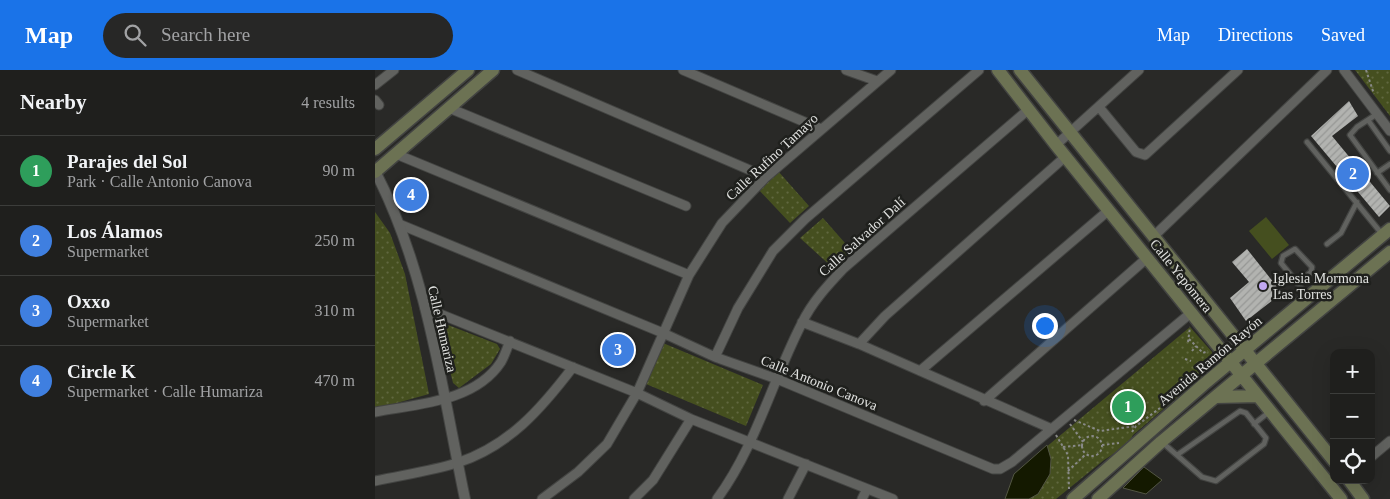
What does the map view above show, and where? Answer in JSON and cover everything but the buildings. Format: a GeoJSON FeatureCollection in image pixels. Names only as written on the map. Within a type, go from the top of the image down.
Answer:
{"type":"FeatureCollection","features":[{"type":"Feature","properties":{"kind":"main road"},"geometry":{"type":"LineString","coordinates":[[375,149],[468,70]]}},
{"type":"Feature","properties":{"kind":"main road"},"geometry":{"type":"LineString","coordinates":[[375,171],[493,70]]}},
{"type":"Feature","properties":{"kind":"main road","name":"Calle Yepómera"},"geometry":{"type":"LineString","coordinates":[[998,70],[1055,145],[1341,499]]}},
{"type":"Feature","properties":{"kind":"main road","name":"Calle Yepómera"},"geometry":{"type":"LineString","coordinates":[[1020,70],[1247,350],[1330,456]]}},
{"type":"Feature","properties":{"kind":"main road","name":"Avenida Ramón Rayón"},"geometry":{"type":"LineString","coordinates":[[1075,498],[1386,232]]}},
{"type":"Feature","properties":{"kind":"main road"},"geometry":{"type":"LineString","coordinates":[[1098,499],[1161,442],[1258,364],[1390,252]]}},
{"type":"Feature","properties":{"kind":"main road"},"geometry":{"type":"LineString","coordinates":[[1213,340],[1216,359],[1213,378]]}},
{"type":"Feature","properties":{"kind":"main road"},"geometry":{"type":"LineString","coordinates":[[1216,397],[1259,396]]}},
{"type":"Feature","properties":{"kind":"main road"},"geometry":{"type":"LineString","coordinates":[[1352,484],[1363,499]]}},
{"type":"Feature","properties":{"kind":"street"},"geometry":{"type":"LineString","coordinates":[[375,85],[394,70]]}},
{"type":"Feature","properties":{"kind":"street"},"geometry":{"type":"LineString","coordinates":[[517,70],[766,177]]}},
{"type":"Feature","properties":{"kind":"street"},"geometry":{"type":"LineString","coordinates":[[683,70],[821,129]]}},
{"type":"Feature","properties":{"kind":"street"},"geometry":{"type":"LineString","coordinates":[[847,70],[877,81]]}},
{"type":"Feature","properties":{"kind":"street","name":"Calle Rufino Tamayo"},"geometry":{"type":"LineString","coordinates":[[543,499],[578,472],[607,444],[637,393],[689,275],[722,223],[766,177],[891,70]]}},
{"type":"Feature","properties":{"kind":"street"},"geometry":{"type":"LineString","coordinates":[[715,357],[738,308],[773,251],[805,219],[979,70]]}},
{"type":"Feature","properties":{"kind":"street"},"geometry":{"type":"LineString","coordinates":[[1055,145],[1139,70]]}},
{"type":"Feature","properties":{"kind":"street"},"geometry":{"type":"LineString","coordinates":[[1099,107],[1137,152],[1145,155],[1238,70]]}},
{"type":"Feature","properties":{"kind":"street"},"geometry":{"type":"LineString","coordinates":[[1154,236],[1327,70]]}},
{"type":"Feature","properties":{"kind":"street"},"geometry":{"type":"LineString","coordinates":[[1344,70],[1390,131]]}},
{"type":"Feature","properties":{"kind":"street"},"geometry":{"type":"LineString","coordinates":[[449,108],[686,206]]}},
{"type":"Feature","properties":{"kind":"street","name":"Calle Salvador Dalí"},"geometry":{"type":"LineString","coordinates":[[717,499],[732,479],[751,441],[802,322],[823,290],[844,268],[1029,109]]}},
{"type":"Feature","properties":{"kind":"street"},"geometry":{"type":"LineString","coordinates":[[396,154],[689,275]]}},
{"type":"Feature","properties":{"kind":"street"},"geometry":{"type":"LineString","coordinates":[[859,344],[885,316],[1065,157]]}},
{"type":"Feature","properties":{"kind":"street","name":"Calle Humariza"},"geometry":{"type":"LineString","coordinates":[[375,171],[399,224],[425,308],[465,499]]}},
{"type":"Feature","properties":{"kind":"street"},"geometry":{"type":"LineString","coordinates":[[920,371],[1109,210]]}},
{"type":"Feature","properties":{"kind":"street","name":"Calle Antonio Canova"},"geometry":{"type":"LineString","coordinates":[[399,224],[663,333],[715,357],[777,379],[993,469],[1006,467],[1191,312]]}},
{"type":"Feature","properties":{"kind":"street"},"geometry":{"type":"LineString","coordinates":[[984,401],[1147,258]]}},
{"type":"Feature","properties":{"kind":"street"},"geometry":{"type":"LineString","coordinates":[[425,308],[637,393],[691,419],[751,441],[893,499]]}},
{"type":"Feature","properties":{"kind":"street"},"geometry":{"type":"LineString","coordinates":[[802,322],[859,344],[984,401],[1051,429]]}},
{"type":"Feature","properties":{"kind":"street"},"geometry":{"type":"LineString","coordinates":[[375,412],[461,394],[482,380],[500,363],[511,341]]}},
{"type":"Feature","properties":{"kind":"street"},"geometry":{"type":"LineString","coordinates":[[375,481],[457,463],[497,445],[519,430],[536,413],[573,367]]}},
{"type":"Feature","properties":{"kind":"street"},"geometry":{"type":"LineString","coordinates":[[634,499],[653,480],[691,419]]}},
{"type":"Feature","properties":{"kind":"street"},"geometry":{"type":"LineString","coordinates":[[1375,453],[1390,441]]}},
{"type":"Feature","properties":{"kind":"street"},"geometry":{"type":"LineString","coordinates":[[788,499],[806,464]]}},
{"type":"Feature","properties":{"kind":"street"},"geometry":{"type":"LineString","coordinates":[[861,499],[867,489]]}},
{"type":"Feature","properties":{"kind":"lane"},"geometry":{"type":"LineString","coordinates":[[1377,114],[1352,131],[1350,138],[1390,190]]}},
{"type":"Feature","properties":{"kind":"lane"},"geometry":{"type":"LineString","coordinates":[[1368,120],[1390,151]]}},
{"type":"Feature","properties":{"kind":"lane"},"geometry":{"type":"LineString","coordinates":[[1307,142],[1357,202],[1386,232]]}},
{"type":"Feature","properties":{"kind":"lane"},"geometry":{"type":"LineString","coordinates":[[1377,173],[1390,164]]}},
{"type":"Feature","properties":{"kind":"lane"},"geometry":{"type":"LineString","coordinates":[[1327,244],[1345,228],[1357,202]]}},
{"type":"Feature","properties":{"kind":"lane"},"geometry":{"type":"LineString","coordinates":[[1298,282],[1311,272],[1312,267],[1295,249],[1281,260],[1309,297]]}},
{"type":"Feature","properties":{"kind":"lane"},"geometry":{"type":"LineString","coordinates":[[1161,442],[1202,477],[1216,481],[1266,442],[1245,413],[1240,411],[1177,455]]}},
{"type":"Feature","properties":{"kind":"lane"},"geometry":{"type":"LineString","coordinates":[[1254,424],[1271,411]]}},
{"type":"Feature","properties":{"kind":"path"},"geometry":{"type":"LineString","coordinates":[[1189,339],[1203,353]]}},
{"type":"Feature","properties":{"kind":"path"},"geometry":{"type":"LineString","coordinates":[[1192,351],[1196,346]]}},
{"type":"Feature","properties":{"kind":"path"},"geometry":{"type":"LineString","coordinates":[[1185,359],[1191,361]]}},
{"type":"Feature","properties":{"kind":"path"},"geometry":{"type":"LineString","coordinates":[[1179,392],[1181,378]]}},
{"type":"Feature","properties":{"kind":"path"},"geometry":{"type":"LineString","coordinates":[[1067,416],[1100,430],[1136,426],[1165,404]]}},
{"type":"Feature","properties":{"kind":"path"},"geometry":{"type":"LineString","coordinates":[[1067,416],[1083,444],[1086,454]]}},
{"type":"Feature","properties":{"kind":"path"},"geometry":{"type":"LineString","coordinates":[[1051,429],[1068,455],[1069,489],[1075,498]]}},
{"type":"Feature","properties":{"kind":"path"},"geometry":{"type":"LineString","coordinates":[[1097,437],[1100,430]]}},
{"type":"Feature","properties":{"kind":"path"},"geometry":{"type":"LineString","coordinates":[[1083,444],[1087,437],[1097,437]]}},
{"type":"Feature","properties":{"kind":"path"},"geometry":{"type":"LineString","coordinates":[[1086,454],[1096,455],[1101,451],[1102,445],[1097,437]]}},
{"type":"Feature","properties":{"kind":"path"},"geometry":{"type":"LineString","coordinates":[[1102,445],[1125,443],[1130,450]]}},
{"type":"Feature","properties":{"kind":"path"},"geometry":{"type":"LineString","coordinates":[[1063,446],[1083,444]]}},
{"type":"Feature","properties":{"kind":"path"},"geometry":{"type":"LineString","coordinates":[[1068,472],[1086,454]]}},
{"type":"Feature","properties":{"kind":"green space"},"geometry":{"type":"Polygon","coordinates":[[[1355,70],[1390,70],[1390,116],[1355,70]]]}},
{"type":"Feature","properties":{"kind":"green space"},"geometry":{"type":"Polygon","coordinates":[[[778,171],[809,206],[790,223],[758,189],[778,171]]]}},
{"type":"Feature","properties":{"kind":"green space"},"geometry":{"type":"Polygon","coordinates":[[[375,212],[390,233],[405,274],[429,394],[375,409],[375,212]]]}},
{"type":"Feature","properties":{"kind":"green space"},"geometry":{"type":"Polygon","coordinates":[[[1266,217],[1289,245],[1272,259],[1249,231],[1266,217]]]}},
{"type":"Feature","properties":{"kind":"green space"},"geometry":{"type":"Polygon","coordinates":[[[823,218],[852,251],[833,268],[800,238],[823,218]]]}},
{"type":"Feature","properties":{"kind":"green space"},"geometry":{"type":"Polygon","coordinates":[[[443,323],[497,344],[500,349],[491,364],[459,388],[453,383],[439,326],[443,323]]]}},
{"type":"Feature","properties":{"kind":"green space"},"geometry":{"type":"Polygon","coordinates":[[[1190,327],[1212,352],[1213,371],[1204,381],[1182,393],[1133,435],[1127,445],[1104,460],[1056,499],[1005,499],[1014,474],[1190,327]]]}},
{"type":"Feature","properties":{"kind":"green space"},"geometry":{"type":"Polygon","coordinates":[[[663,343],[763,385],[746,426],[646,384],[663,343]]]}},
{"type":"Feature","properties":{"kind":"shaded area"},"geometry":{"type":"Polygon","coordinates":[[[1047,445],[1051,459],[1050,474],[1038,494],[1029,499],[1005,499],[1014,474],[1047,445]]]}},
{"type":"Feature","properties":{"kind":"shaded area"},"geometry":{"type":"Polygon","coordinates":[[[1144,467],[1162,480],[1146,494],[1123,488],[1144,467]]]}},
{"type":"Feature","properties":{"kind":"place","name":"Los Álamos"},"geometry":{"type":"Point","coordinates":[1353,174]}},
{"type":"Feature","properties":{"kind":"place","name":"Circle K"},"geometry":{"type":"Point","coordinates":[411,195]}},
{"type":"Feature","properties":{"kind":"place","name":"Iglesia Mormona Las Torres"},"geometry":{"type":"Point","coordinates":[1263,286]}},
{"type":"Feature","properties":{"kind":"place","name":"Oxxo"},"geometry":{"type":"Point","coordinates":[618,350]}},
{"type":"Feature","properties":{"kind":"place","name":"Parajes del Sol"},"geometry":{"type":"Point","coordinates":[1128,407]}}]}
